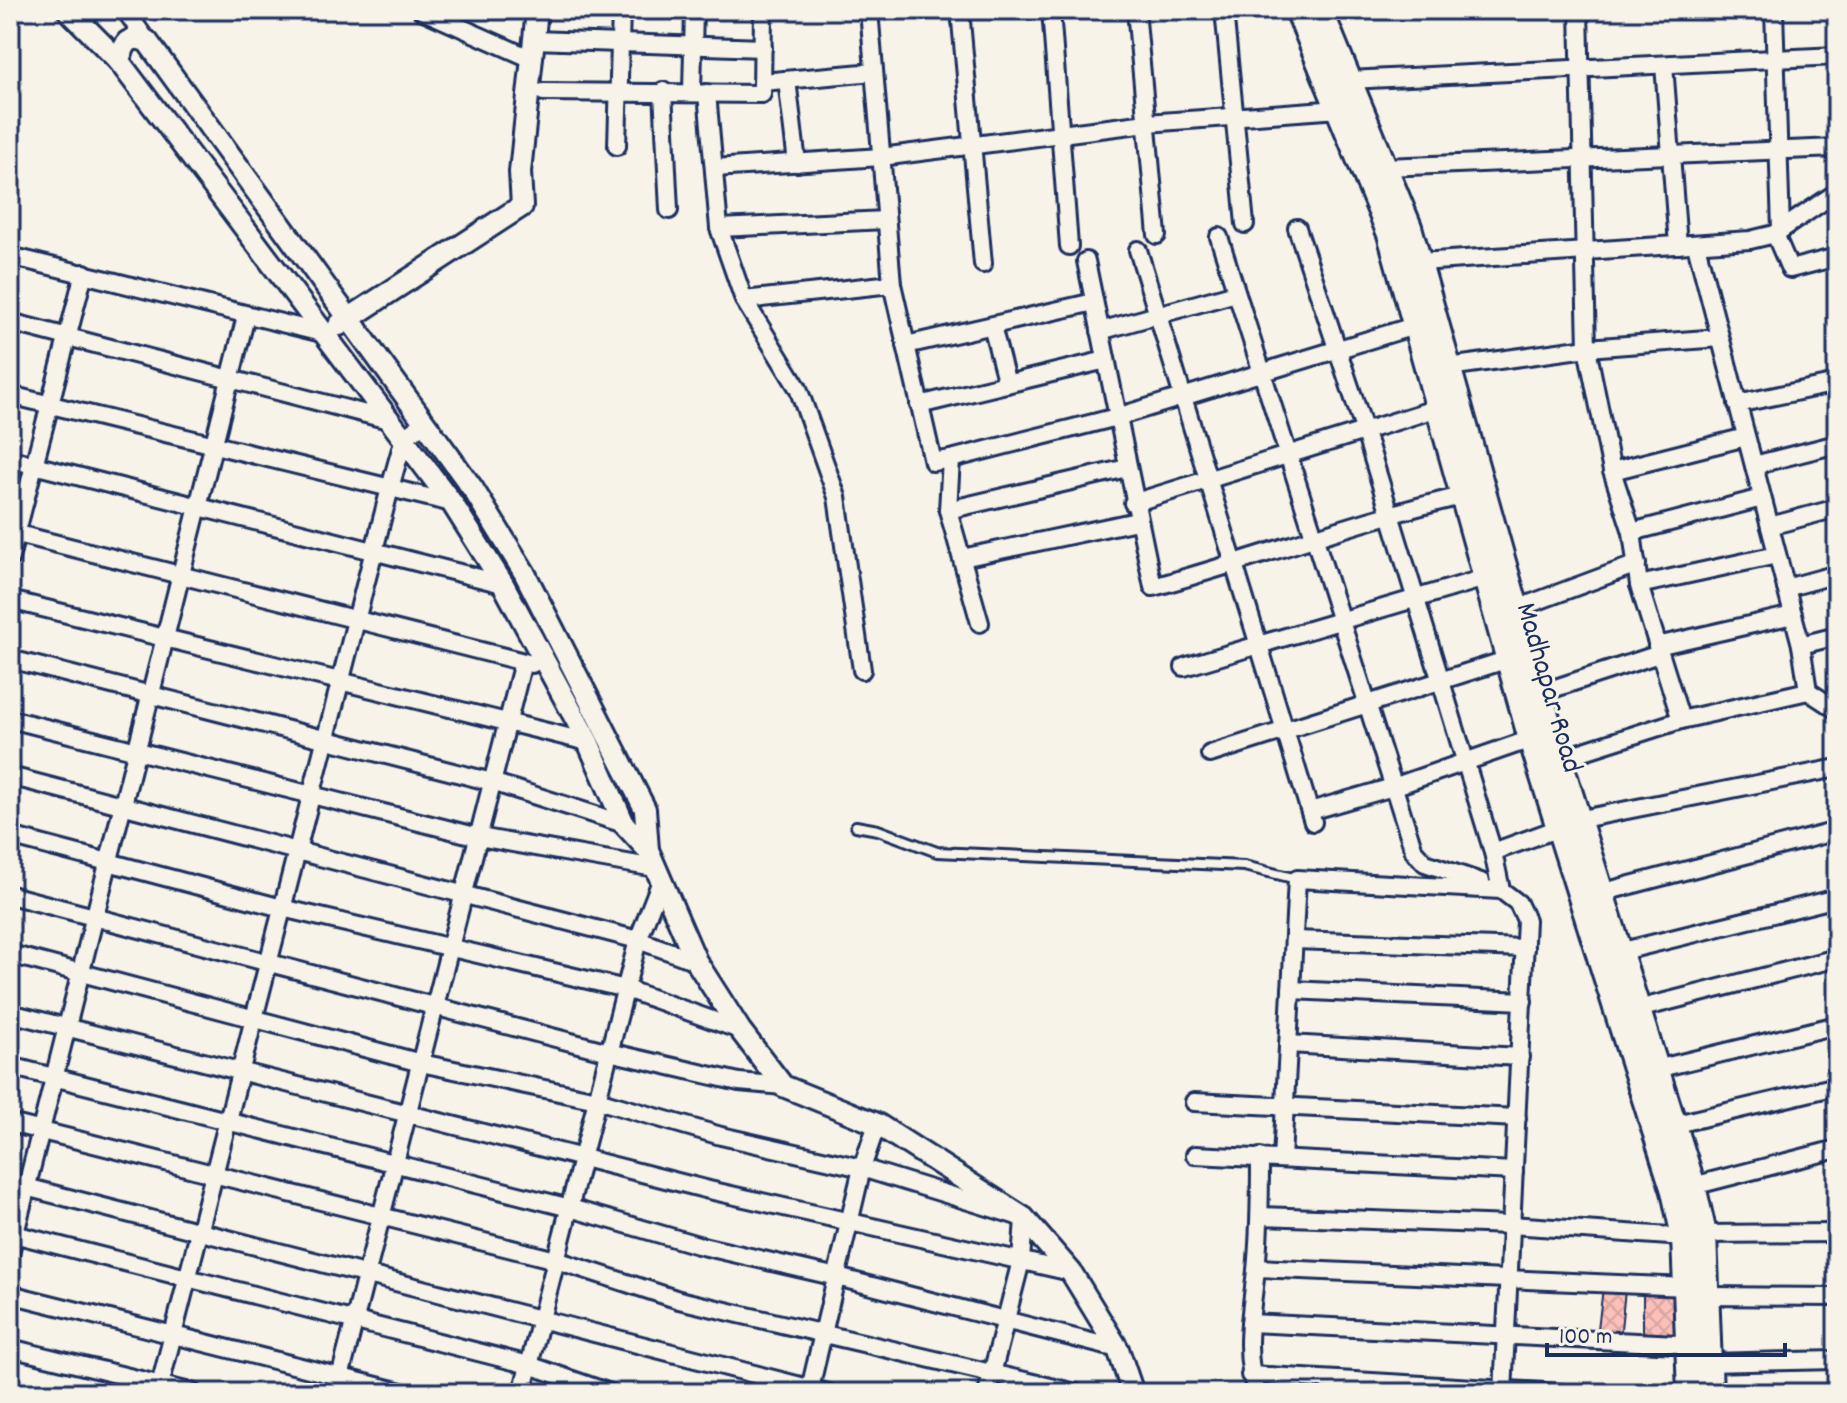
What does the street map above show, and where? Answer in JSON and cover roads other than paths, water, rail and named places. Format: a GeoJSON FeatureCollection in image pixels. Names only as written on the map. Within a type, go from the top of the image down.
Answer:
{"type":"FeatureCollection","features":[{"type":"Feature","properties":{"kind":"main road","name":"Madhapar Road"},"geometry":{"type":"LineString","coordinates":[[1298,10],[1390,234],[1531,739],[1600,893],[1693,1186],[1701,1351],[1710,1393]]}},
{"type":"Feature","properties":{"kind":"main road","name":"Madhapar Road"},"geometry":{"type":"LineString","coordinates":[[1320,10],[1385,167],[1420,262],[1559,759],[1568,824],[1674,1191],[1694,1235]]}},
{"type":"Feature","properties":{"kind":"main road","name":"Madhapar Road"},"geometry":{"type":"LineString","coordinates":[[1690,1393],[1701,1351]]}},
{"type":"Feature","properties":{"kind":"street"},"geometry":{"type":"LineString","coordinates":[[68,10],[118,60],[452,503],[503,584],[588,742],[624,824],[654,867],[696,961],[740,1030],[783,1086]]}},
{"type":"Feature","properties":{"kind":"street"},"geometry":{"type":"LineString","coordinates":[[125,10],[473,489],[570,656],[645,809],[654,867],[626,989],[522,1393]]}},
{"type":"Feature","properties":{"kind":"street"},"geometry":{"type":"LineString","coordinates":[[421,10],[532,56],[620,43],[763,48]]}},
{"type":"Feature","properties":{"kind":"street"},"geometry":{"type":"LineString","coordinates":[[10,256],[326,334],[522,206],[520,172],[537,10]]}},
{"type":"Feature","properties":{"kind":"street"},"geometry":{"type":"LineString","coordinates":[[617,146],[621,10]]}},
{"type":"Feature","properties":{"kind":"street"},"geometry":{"type":"LineString","coordinates":[[694,10],[693,44],[714,168],[719,228],[744,300],[798,388],[837,497],[862,670]]}},
{"type":"Feature","properties":{"kind":"street"},"geometry":{"type":"LineString","coordinates":[[543,92],[762,94],[763,10]]}},
{"type":"Feature","properties":{"kind":"street"},"geometry":{"type":"LineString","coordinates":[[869,10],[892,284],[933,462],[1117,417],[1414,326]]}},
{"type":"Feature","properties":{"kind":"street"},"geometry":{"type":"LineString","coordinates":[[960,10],[983,264]]}},
{"type":"Feature","properties":{"kind":"street"},"geometry":{"type":"LineString","coordinates":[[1051,10],[1069,246]]}},
{"type":"Feature","properties":{"kind":"street"},"geometry":{"type":"LineString","coordinates":[[1136,10],[1157,235]]}},
{"type":"Feature","properties":{"kind":"street"},"geometry":{"type":"LineString","coordinates":[[1224,10],[1245,224]]}},
{"type":"Feature","properties":{"kind":"street"},"geometry":{"type":"LineString","coordinates":[[1579,10],[1587,348],[1612,471],[1632,532],[1639,585],[1681,720]]}},
{"type":"Feature","properties":{"kind":"street"},"geometry":{"type":"LineString","coordinates":[[1774,10],[1779,151],[1778,232],[1790,269],[1837,257]]}},
{"type":"Feature","properties":{"kind":"street"},"geometry":{"type":"LineString","coordinates":[[118,60],[127,42],[136,38],[147,41]]}},
{"type":"Feature","properties":{"kind":"street"},"geometry":{"type":"LineString","coordinates":[[1349,80],[1837,56]]}},
{"type":"Feature","properties":{"kind":"street"},"geometry":{"type":"LineString","coordinates":[[1664,65],[1678,245]]}},
{"type":"Feature","properties":{"kind":"street"},"geometry":{"type":"LineString","coordinates":[[762,82],[874,72]]}},
{"type":"Feature","properties":{"kind":"street"},"geometry":{"type":"LineString","coordinates":[[787,80],[797,163]]}},
{"type":"Feature","properties":{"kind":"street"},"geometry":{"type":"LineString","coordinates":[[663,91],[669,210]]}},
{"type":"Feature","properties":{"kind":"street"},"geometry":{"type":"LineString","coordinates":[[714,168],[881,157],[972,142],[1060,136],[1147,123],[1339,109]]}},
{"type":"Feature","properties":{"kind":"street"},"geometry":{"type":"LineString","coordinates":[[1385,167],[1837,148]]}},
{"type":"Feature","properties":{"kind":"street"},"geometry":{"type":"LineString","coordinates":[[1420,262],[1585,249],[1696,245],[1778,232],[1837,192]]}},
{"type":"Feature","properties":{"kind":"street"},"geometry":{"type":"LineString","coordinates":[[719,228],[886,220]]}},
{"type":"Feature","properties":{"kind":"street"},"geometry":{"type":"LineString","coordinates":[[1297,228],[1364,429],[1387,513],[1493,852],[1501,890]]}},
{"type":"Feature","properties":{"kind":"street"},"geometry":{"type":"LineString","coordinates":[[1219,237],[1414,851],[1425,863],[1501,890],[1518,903],[1526,920],[1503,1392]]}},
{"type":"Feature","properties":{"kind":"street"},"geometry":{"type":"LineString","coordinates":[[1696,245],[1801,645],[1808,691]]}},
{"type":"Feature","properties":{"kind":"street"},"geometry":{"type":"LineString","coordinates":[[1138,250],[1312,816],[1531,739]]}},
{"type":"Feature","properties":{"kind":"street"},"geometry":{"type":"LineString","coordinates":[[1086,261],[1133,503],[1153,587],[1234,565],[1387,513],[1462,496]]}},
{"type":"Feature","properties":{"kind":"street"},"geometry":{"type":"LineString","coordinates":[[10,558],[13,533],[84,273]]}},
{"type":"Feature","properties":{"kind":"street"},"geometry":{"type":"LineString","coordinates":[[744,300],[892,284]]}},
{"type":"Feature","properties":{"kind":"street"},"geometry":{"type":"LineString","coordinates":[[1100,331],[1236,293]]}},
{"type":"Feature","properties":{"kind":"street"},"geometry":{"type":"LineString","coordinates":[[906,345],[1094,302]]}},
{"type":"Feature","properties":{"kind":"street"},"geometry":{"type":"LineString","coordinates":[[10,1253],[18,1185],[41,1132],[246,316]]}},
{"type":"Feature","properties":{"kind":"street"},"geometry":{"type":"LineString","coordinates":[[10,322],[389,420]]}},
{"type":"Feature","properties":{"kind":"street"},"geometry":{"type":"LineString","coordinates":[[992,326],[1007,384]]}},
{"type":"Feature","properties":{"kind":"street"},"geometry":{"type":"LineString","coordinates":[[1448,367],[1587,348],[1720,338]]}},
{"type":"Feature","properties":{"kind":"street"},"geometry":{"type":"LineString","coordinates":[[919,405],[1106,360]]}},
{"type":"Feature","properties":{"kind":"street"},"geometry":{"type":"LineString","coordinates":[[1737,404],[1837,383]]}},
{"type":"Feature","properties":{"kind":"street"},"geometry":{"type":"LineString","coordinates":[[10,395],[452,503]]}},
{"type":"Feature","properties":{"kind":"street"},"geometry":{"type":"LineString","coordinates":[[1133,503],[1438,408]]}},
{"type":"Feature","properties":{"kind":"street"},"geometry":{"type":"LineString","coordinates":[[159,1389],[390,488],[404,438],[424,423]]}},
{"type":"Feature","properties":{"kind":"street"},"geometry":{"type":"LineString","coordinates":[[1612,471],[1746,437]]}},
{"type":"Feature","properties":{"kind":"street"},"geometry":{"type":"LineString","coordinates":[[1754,465],[1837,444]]}},
{"type":"Feature","properties":{"kind":"street"},"geometry":{"type":"LineString","coordinates":[[10,459],[503,584]]}},
{"type":"Feature","properties":{"kind":"street"},"geometry":{"type":"LineString","coordinates":[[951,459],[948,510],[980,623]]}},
{"type":"Feature","properties":{"kind":"street"},"geometry":{"type":"LineString","coordinates":[[948,510],[1127,468]]}},
{"type":"Feature","properties":{"kind":"street"},"geometry":{"type":"LineString","coordinates":[[1632,532],[1762,498]]}},
{"type":"Feature","properties":{"kind":"street"},"geometry":{"type":"LineString","coordinates":[[1770,526],[1837,508]]}},
{"type":"Feature","properties":{"kind":"street"},"geometry":{"type":"LineString","coordinates":[[962,558],[1137,521]]}},
{"type":"Feature","properties":{"kind":"street"},"geometry":{"type":"LineString","coordinates":[[13,533],[180,578],[547,668]]}},
{"type":"Feature","properties":{"kind":"street"},"geometry":{"type":"LineString","coordinates":[[1639,585],[1777,555]]}},
{"type":"Feature","properties":{"kind":"street"},"geometry":{"type":"LineString","coordinates":[[1516,609],[1637,564]]}},
{"type":"Feature","properties":{"kind":"street"},"geometry":{"type":"LineString","coordinates":[[1786,588],[1837,574]]}},
{"type":"Feature","properties":{"kind":"street"},"geometry":{"type":"LineString","coordinates":[[1184,667],[1485,578]]}},
{"type":"Feature","properties":{"kind":"street"},"geometry":{"type":"LineString","coordinates":[[10,600],[165,641],[588,742]]}},
{"type":"Feature","properties":{"kind":"street"},"geometry":{"type":"LineString","coordinates":[[1540,693],[1658,650],[1793,615]]}},
{"type":"Feature","properties":{"kind":"street"},"geometry":{"type":"LineString","coordinates":[[1801,645],[1837,636]]}},
{"type":"Feature","properties":{"kind":"street"},"geometry":{"type":"LineString","coordinates":[[10,659],[150,698],[492,782],[624,824]]}},
{"type":"Feature","properties":{"kind":"street"},"geometry":{"type":"LineString","coordinates":[[1210,754],[1509,659]]}},
{"type":"Feature","properties":{"kind":"street"},"geometry":{"type":"LineString","coordinates":[[338,1385],[523,662]]}},
{"type":"Feature","properties":{"kind":"street"},"geometry":{"type":"LineString","coordinates":[[1559,759],[1681,720],[1808,691],[1837,710]]}},
{"type":"Feature","properties":{"kind":"street"},"geometry":{"type":"LineString","coordinates":[[10,719],[479,837],[654,867]]}},
{"type":"Feature","properties":{"kind":"street"},"geometry":{"type":"LineString","coordinates":[[1493,852],[1568,824],[1837,768]]}},
{"type":"Feature","properties":{"kind":"street"},"geometry":{"type":"LineString","coordinates":[[10,776],[122,808],[638,940],[696,961]]}},
{"type":"Feature","properties":{"kind":"street"},"geometry":{"type":"LineString","coordinates":[[1600,893],[1837,831]]}},
{"type":"Feature","properties":{"kind":"street"},"geometry":{"type":"LineString","coordinates":[[10,836],[282,908],[451,945],[626,989],[740,1030]]}},
{"type":"Feature","properties":{"kind":"street"},"geometry":{"type":"LineString","coordinates":[[1282,1159],[1297,879],[1501,890]]}},
{"type":"Feature","properties":{"kind":"street"},"geometry":{"type":"LineString","coordinates":[[10,895],[609,1052],[739,1082],[783,1086],[877,1124],[1024,1218],[1071,1272],[1118,1349],[1133,1393]]}},
{"type":"Feature","properties":{"kind":"street"},"geometry":{"type":"LineString","coordinates":[[1619,952],[1837,898]]}},
{"type":"Feature","properties":{"kind":"street"},"geometry":{"type":"LineString","coordinates":[[1294,940],[1525,948]]}},
{"type":"Feature","properties":{"kind":"street"},"geometry":{"type":"LineString","coordinates":[[10,954],[421,1063],[597,1100],[721,1136],[862,1168],[1024,1218]]}},
{"type":"Feature","properties":{"kind":"street"},"geometry":{"type":"LineString","coordinates":[[1638,1009],[1837,958]]}},
{"type":"Feature","properties":{"kind":"street"},"geometry":{"type":"LineString","coordinates":[[1291,990],[1523,1001]]}},
{"type":"Feature","properties":{"kind":"street"},"geometry":{"type":"LineString","coordinates":[[10,1013],[241,1069],[582,1158],[1071,1272]]}},
{"type":"Feature","properties":{"kind":"street"},"geometry":{"type":"LineString","coordinates":[[1656,1069],[1837,1025]]}},
{"type":"Feature","properties":{"kind":"street"},"geometry":{"type":"LineString","coordinates":[[1288,1044],[1520,1057]]}},
{"type":"Feature","properties":{"kind":"street"},"geometry":{"type":"LineString","coordinates":[[10,1066],[570,1208],[698,1245],[1118,1349]]}},
{"type":"Feature","properties":{"kind":"street"},"geometry":{"type":"LineString","coordinates":[[1672,1125],[1837,1086]]}},
{"type":"Feature","properties":{"kind":"street"},"geometry":{"type":"LineString","coordinates":[[1194,1102],[1517,1118]]}},
{"type":"Feature","properties":{"kind":"street"},"geometry":{"type":"LineString","coordinates":[[10,1123],[556,1260],[679,1300],[1076,1393]]}},
{"type":"Feature","properties":{"kind":"street"},"geometry":{"type":"LineString","coordinates":[[810,1391],[862,1168],[877,1124]]}},
{"type":"Feature","properties":{"kind":"street"},"geometry":{"type":"LineString","coordinates":[[1693,1186],[1837,1149]]}},
{"type":"Feature","properties":{"kind":"street"},"geometry":{"type":"LineString","coordinates":[[1195,1155],[1514,1171]]}},
{"type":"Feature","properties":{"kind":"street"},"geometry":{"type":"LineString","coordinates":[[1257,1393],[1250,1375],[1250,1323],[1257,1268],[1260,1157]]}},
{"type":"Feature","properties":{"kind":"street"},"geometry":{"type":"LineString","coordinates":[[18,1185],[541,1318],[810,1391],[828,1393]]}},
{"type":"Feature","properties":{"kind":"street"},"geometry":{"type":"LineString","coordinates":[[1260,1216],[1694,1235],[1837,1233]]}},
{"type":"Feature","properties":{"kind":"street"},"geometry":{"type":"LineString","coordinates":[[987,1393],[1021,1261],[1024,1218]]}},
{"type":"Feature","properties":{"kind":"street"},"geometry":{"type":"LineString","coordinates":[[12,1233],[529,1365],[610,1393]]}},
{"type":"Feature","properties":{"kind":"street"},"geometry":{"type":"LineString","coordinates":[[1257,1268],[1837,1297]]}},
{"type":"Feature","properties":{"kind":"street"},"geometry":{"type":"LineString","coordinates":[[10,1294],[174,1333],[338,1385],[405,1393]]}},
{"type":"Feature","properties":{"kind":"street"},"geometry":{"type":"LineString","coordinates":[[1250,1323],[1837,1360]]}},
{"type":"Feature","properties":{"kind":"street"},"geometry":{"type":"LineString","coordinates":[[10,1348],[159,1389],[194,1393]]}},
{"type":"Feature","properties":{"kind":"street"},"geometry":{"type":"LineString","coordinates":[[1250,1375],[1561,1393]]}},
{"type":"Feature","properties":{"kind":"lane"},"geometry":{"type":"LineString","coordinates":[[856,826],[878,830],[937,852],[1244,866],[1297,879]]}}]}
